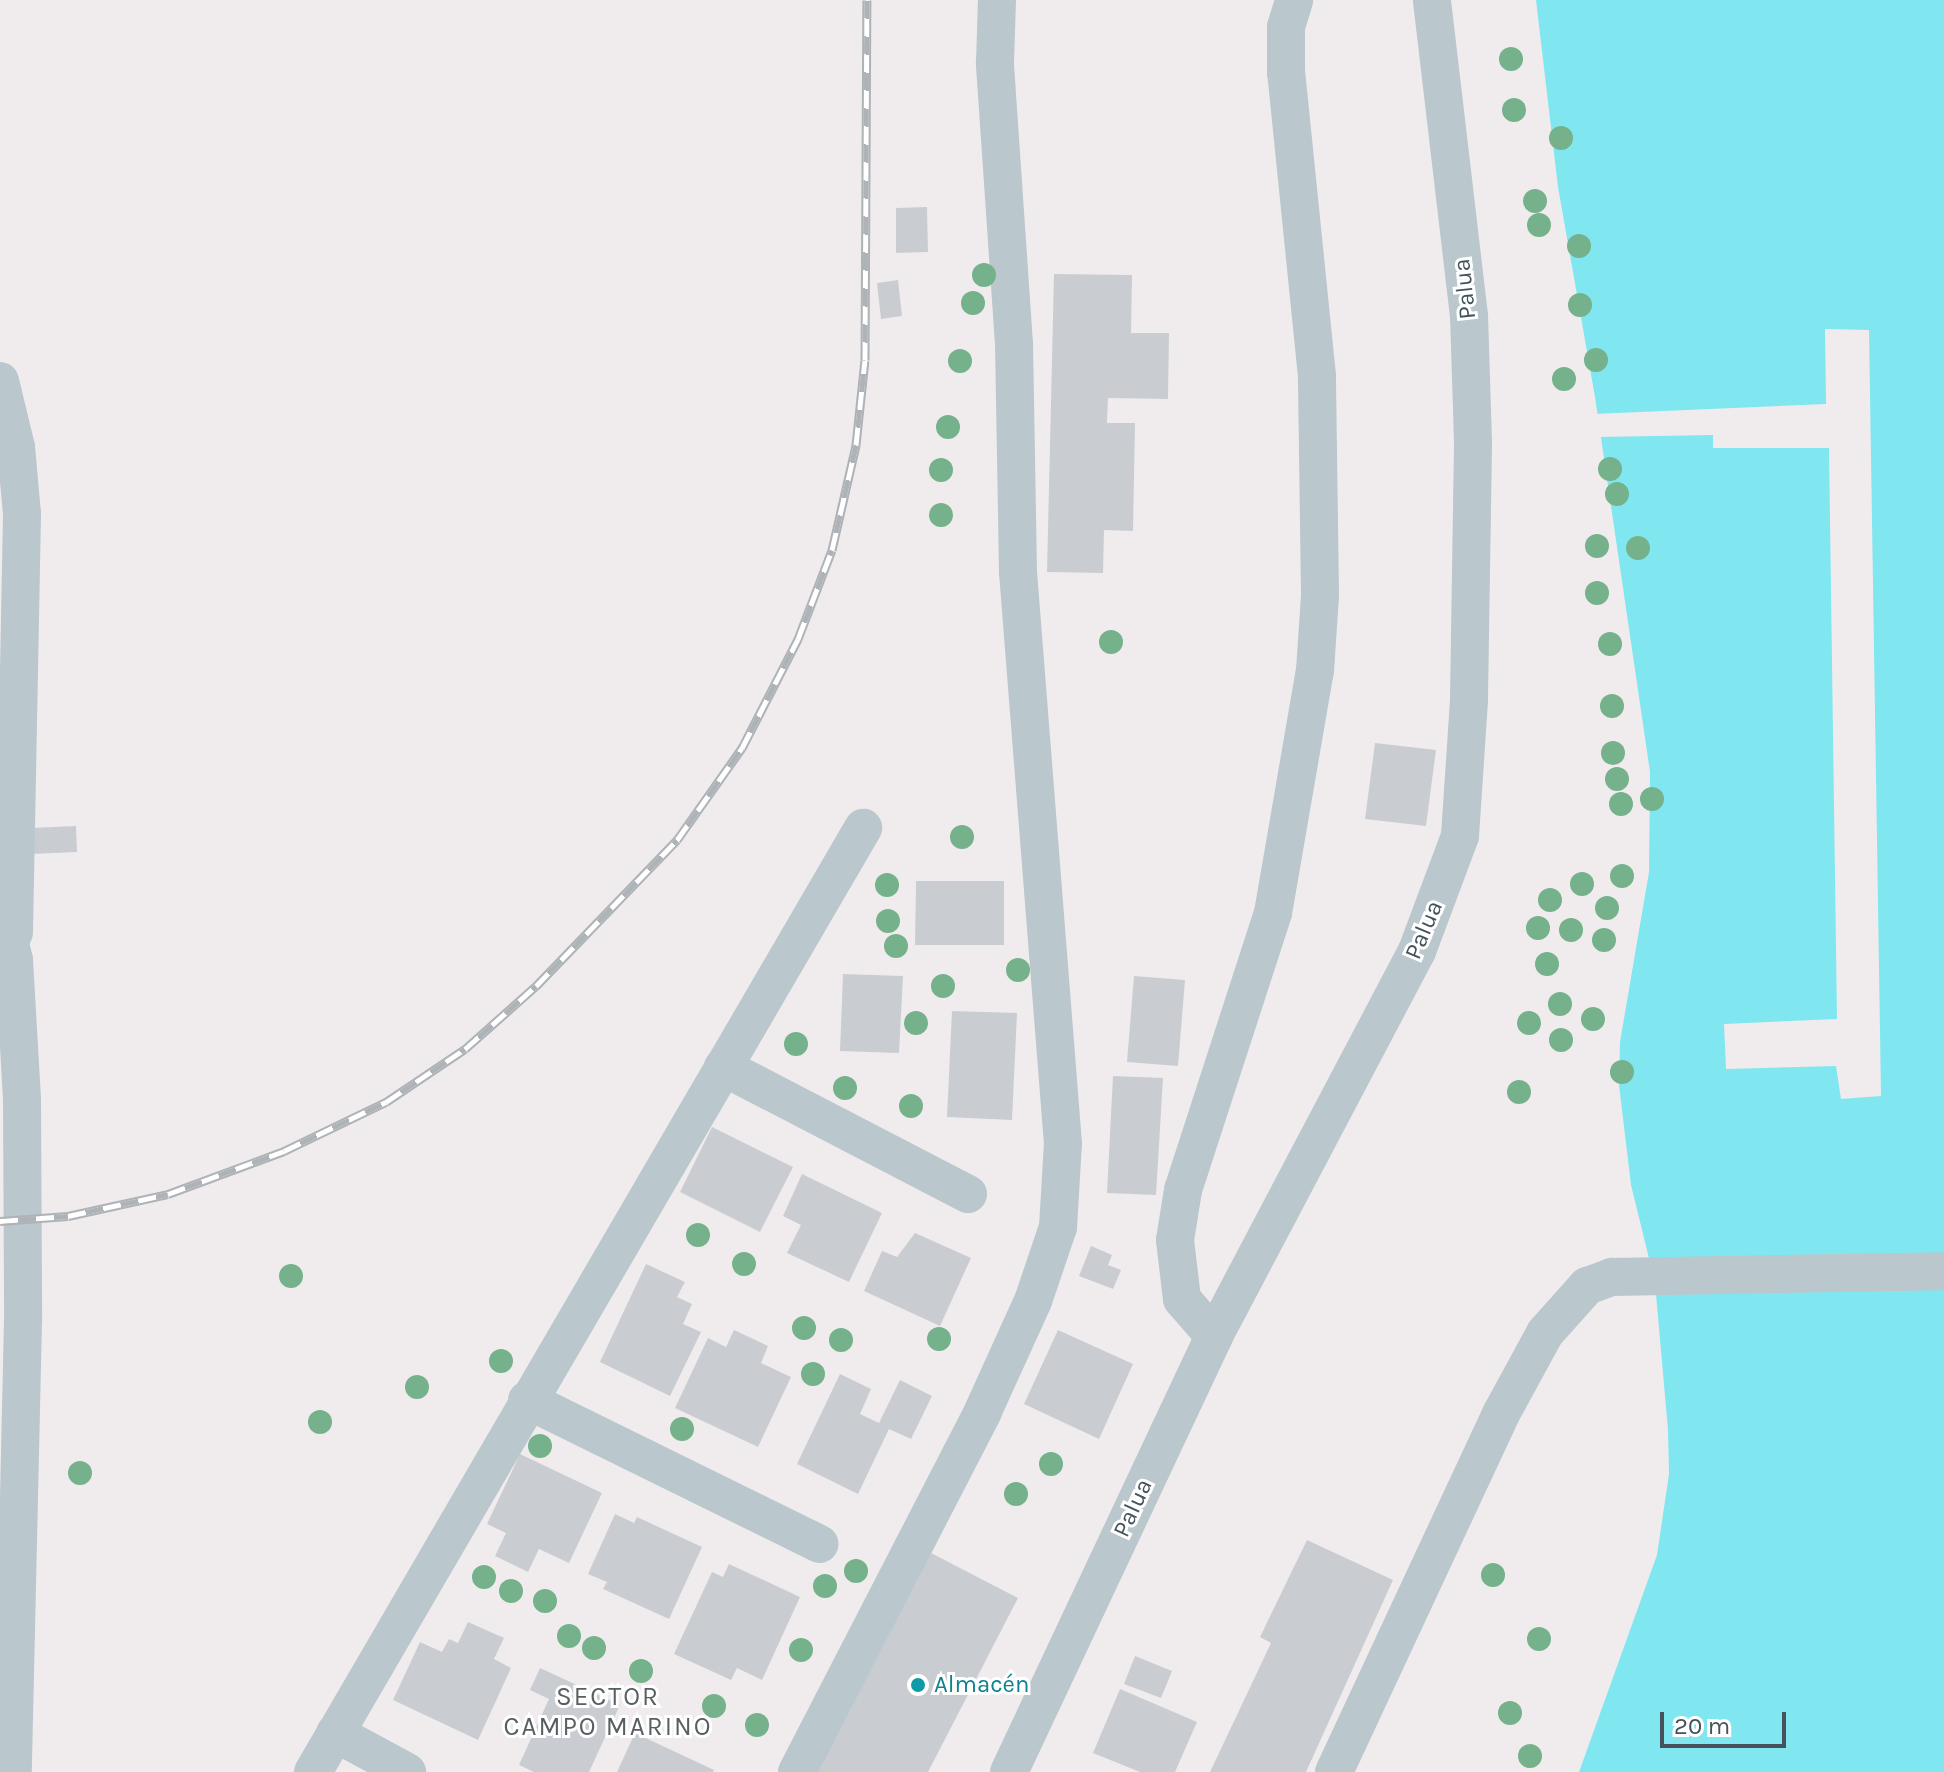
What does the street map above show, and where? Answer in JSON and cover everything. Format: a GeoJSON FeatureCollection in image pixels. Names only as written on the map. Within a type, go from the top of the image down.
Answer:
{"type":"FeatureCollection","features":[{"type":"Feature","properties":{"kind":"street"},"geometry":{"type":"LineString","coordinates":[[797,1772],[983,1411],[1033,1301],[1058,1227],[1063,1144],[1018,572],[1014,344],[995,63],[997,0]]}},
{"type":"Feature","properties":{"kind":"street"},"geometry":{"type":"LineString","coordinates":[[1214,1336],[1182,1299],[1175,1240],[1183,1190],[1273,913],[1315,671],[1320,595],[1317,376],[1286,73],[1286,27],[1294,0]]}},
{"type":"Feature","properties":{"kind":"street","name":"Palua"},"geometry":{"type":"LineString","coordinates":[[1009,1772],[1214,1336],[1417,951],[1460,836],[1469,699],[1469,316],[1432,0]]}},
{"type":"Feature","properties":{"kind":"street"},"geometry":{"type":"LineString","coordinates":[[0,381],[16,447],[22,514],[14,960],[23,1321],[13,1772]]}},
{"type":"Feature","properties":{"kind":"street"},"geometry":{"type":"LineString","coordinates":[[313,1772],[863,828]]}},
{"type":"Feature","properties":{"kind":"street"},"geometry":{"type":"LineString","coordinates":[[0,903],[14,960]]}},
{"type":"Feature","properties":{"kind":"street"},"geometry":{"type":"LineString","coordinates":[[723,1067],[968,1194]]}},
{"type":"Feature","properties":{"kind":"street"},"geometry":{"type":"LineString","coordinates":[[1334,1772],[1502,1412],[1545,1333],[1587,1286],[1612,1277],[1944,1271]]}},
{"type":"Feature","properties":{"kind":"street"},"geometry":{"type":"LineString","coordinates":[[527,1400],[820,1544]]}},
{"type":"Feature","properties":{"kind":"street"},"geometry":{"type":"LineString","coordinates":[[335,1733],[407,1772]]}},
{"type":"Feature","properties":{"kind":"water"},"geometry":{"type":"Polygon","coordinates":[[[1536,0],[1944,0],[1944,1772],[1579,1772],[1657,1555],[1669,1474],[1668,1430],[1655,1283],[1631,1185],[1619,1085],[1620,1042],[1649,872],[1650,772],[1595,397],[1558,187],[1536,0]]]}},
{"type":"Feature","properties":{"kind":"pier"},"geometry":{"type":"Polygon","coordinates":[[[1825,329],[1869,330],[1881,1096],[1841,1099],[1836,1066],[1726,1069],[1724,1024],[1837,1019],[1829,448],[1713,448],[1713,435],[1597,437],[1594,414],[1826,404],[1825,329]]]}},
{"type":"Feature","properties":{"kind":"building"},"geometry":{"type":"Polygon","coordinates":[[[927,207],[928,252],[896,253],[896,208],[927,207]]]}},
{"type":"Feature","properties":{"kind":"building"},"geometry":{"type":"Polygon","coordinates":[[[1054,274],[1132,275],[1131,333],[1169,333],[1168,399],[1108,398],[1107,423],[1135,423],[1133,531],[1104,530],[1103,573],[1047,572],[1054,274]]]}},
{"type":"Feature","properties":{"kind":"building"},"geometry":{"type":"Polygon","coordinates":[[[898,280],[902,316],[881,319],[877,283],[898,280]]]}},
{"type":"Feature","properties":{"kind":"building"},"geometry":{"type":"Polygon","coordinates":[[[1375,743],[1436,750],[1426,826],[1365,819],[1375,743]]]}},
{"type":"Feature","properties":{"kind":"building"},"geometry":{"type":"Polygon","coordinates":[[[76,826],[77,852],[31,854],[31,828],[76,826]]]}},
{"type":"Feature","properties":{"kind":"building"},"geometry":{"type":"Polygon","coordinates":[[[916,881],[1004,881],[1004,945],[915,945],[916,881]]]}},
{"type":"Feature","properties":{"kind":"building"},"geometry":{"type":"Polygon","coordinates":[[[843,974],[903,976],[899,1053],[840,1051],[843,974]]]}},
{"type":"Feature","properties":{"kind":"building"},"geometry":{"type":"Polygon","coordinates":[[[1134,976],[1185,980],[1178,1066],[1127,1062],[1134,976]]]}},
{"type":"Feature","properties":{"kind":"building"},"geometry":{"type":"Polygon","coordinates":[[[952,1011],[1017,1013],[1012,1120],[947,1117],[952,1011]]]}},
{"type":"Feature","properties":{"kind":"building"},"geometry":{"type":"Polygon","coordinates":[[[1113,1076],[1163,1078],[1156,1195],[1107,1193],[1113,1076]]]}},
{"type":"Feature","properties":{"kind":"building"},"geometry":{"type":"Polygon","coordinates":[[[712,1127],[793,1167],[760,1232],[680,1192],[712,1127]]]}},
{"type":"Feature","properties":{"kind":"building"},"geometry":{"type":"Polygon","coordinates":[[[802,1174],[882,1213],[849,1282],[787,1253],[801,1225],[783,1216],[802,1174]]]}},
{"type":"Feature","properties":{"kind":"building"},"geometry":{"type":"Polygon","coordinates":[[[915,1233],[971,1258],[940,1326],[864,1291],[882,1251],[897,1257],[915,1233]]]}},
{"type":"Feature","properties":{"kind":"building"},"geometry":{"type":"Polygon","coordinates":[[[1091,1246],[1112,1255],[1108,1265],[1121,1270],[1113,1289],[1079,1276],[1091,1246]]]}},
{"type":"Feature","properties":{"kind":"building"},"geometry":{"type":"Polygon","coordinates":[[[646,1264],[685,1282],[677,1297],[692,1304],[683,1324],[701,1332],[670,1396],[600,1362],[646,1264]]]}},
{"type":"Feature","properties":{"kind":"building"},"geometry":{"type":"Polygon","coordinates":[[[734,1330],[768,1346],[761,1363],[791,1377],[758,1447],[675,1408],[708,1338],[726,1347],[734,1330]]]}},
{"type":"Feature","properties":{"kind":"building"},"geometry":{"type":"Polygon","coordinates":[[[1058,1330],[1133,1364],[1099,1439],[1024,1404],[1058,1330]]]}},
{"type":"Feature","properties":{"kind":"building"},"geometry":{"type":"Polygon","coordinates":[[[840,1374],[871,1389],[860,1414],[879,1423],[900,1380],[932,1396],[911,1439],[889,1429],[858,1494],[797,1464],[840,1374]]]}},
{"type":"Feature","properties":{"kind":"building"},"geometry":{"type":"Polygon","coordinates":[[[520,1454],[602,1493],[569,1563],[539,1549],[528,1572],[495,1556],[506,1533],[487,1524],[520,1454]]]}},
{"type":"Feature","properties":{"kind":"building"},"geometry":{"type":"Polygon","coordinates":[[[615,1514],[634,1523],[637,1517],[702,1547],[669,1619],[603,1589],[607,1582],[588,1574],[615,1514]]]}},
{"type":"Feature","properties":{"kind":"building"},"geometry":{"type":"Polygon","coordinates":[[[1307,1540],[1393,1580],[1306,1772],[1210,1772],[1271,1643],[1260,1637],[1307,1540]]]}},
{"type":"Feature","properties":{"kind":"building","name":"Almacén"},"geometry":{"type":"Polygon","coordinates":[[[931,1553],[1018,1598],[928,1772],[818,1772],[931,1553]]]}},
{"type":"Feature","properties":{"kind":"building"},"geometry":{"type":"Polygon","coordinates":[[[729,1564],[800,1597],[762,1680],[737,1668],[731,1680],[674,1654],[712,1572],[723,1577],[729,1564]]]}},
{"type":"Feature","properties":{"kind":"building"},"geometry":{"type":"Polygon","coordinates":[[[468,1622],[504,1638],[494,1659],[511,1668],[478,1740],[393,1700],[420,1642],[442,1652],[449,1639],[458,1643],[468,1622]]]}},
{"type":"Feature","properties":{"kind":"building"},"geometry":{"type":"Polygon","coordinates":[[[1135,1656],[1172,1671],[1161,1698],[1124,1684],[1135,1656]]]}},
{"type":"Feature","properties":{"kind":"building"},"geometry":{"type":"Polygon","coordinates":[[[540,1668],[620,1705],[589,1772],[534,1772],[519,1765],[549,1699],[530,1690],[540,1668]]]}},
{"type":"Feature","properties":{"kind":"building"},"geometry":{"type":"Polygon","coordinates":[[[1120,1689],[1197,1722],[1175,1772],[1140,1772],[1093,1753],[1120,1689]]]}},
{"type":"Feature","properties":{"kind":"building"},"geometry":{"type":"Polygon","coordinates":[[[635,1733],[714,1770],[617,1772],[635,1733]]]}},
{"type":"Feature","properties":{"kind":"railway"},"geometry":{"type":"LineString","coordinates":[[0,1221],[68,1216],[168,1194],[284,1151],[386,1102],[465,1049],[536,986],[677,840],[742,748],[798,639],[832,550],[856,445],[865,360],[867,0]]}},
{"type":"Feature","properties":{"kind":"place","name":"Almacén"},"geometry":{"type":"Point","coordinates":[918,1685]}},
{"type":"Feature","properties":{"kind":"district","name":"SECTOR CAMPO MARINO"},"geometry":{"type":"Point","coordinates":[608,1712]}}]}
